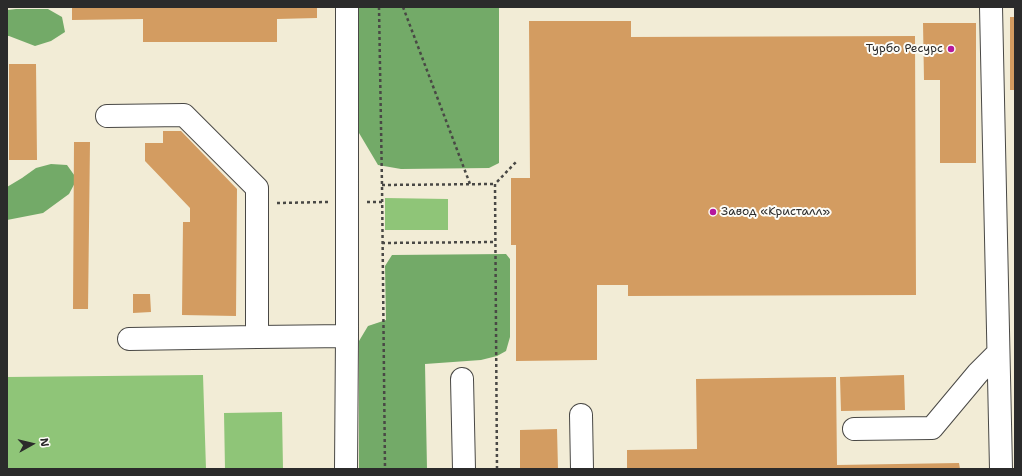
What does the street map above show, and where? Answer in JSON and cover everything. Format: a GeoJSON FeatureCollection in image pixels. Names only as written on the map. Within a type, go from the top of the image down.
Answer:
{"type":"FeatureCollection","features":[{"type":"Feature","properties":{"kind":"street"},"geometry":{"type":"LineString","coordinates":[[346,469],[348,336],[347,7]]}},
{"type":"Feature","properties":{"kind":"street"},"geometry":{"type":"LineString","coordinates":[[991,7],[1006,217],[998,353],[1000,469]]}},
{"type":"Feature","properties":{"kind":"street"},"geometry":{"type":"LineString","coordinates":[[107,116],[184,115],[257,188],[256,337]]}},
{"type":"Feature","properties":{"kind":"street"},"geometry":{"type":"LineString","coordinates":[[129,339],[348,336]]}},
{"type":"Feature","properties":{"kind":"street"},"geometry":{"type":"LineString","coordinates":[[854,430],[932,428],[978,373],[998,353]]}},
{"type":"Feature","properties":{"kind":"street"},"geometry":{"type":"LineString","coordinates":[[462,379],[464,469]]}},
{"type":"Feature","properties":{"kind":"street"},"geometry":{"type":"LineString","coordinates":[[581,415],[582,469]]}},
{"type":"Feature","properties":{"kind":"path"},"geometry":{"type":"LineString","coordinates":[[379,7],[385,469]]}},
{"type":"Feature","properties":{"kind":"path"},"geometry":{"type":"LineString","coordinates":[[403,7],[470,184]]}},
{"type":"Feature","properties":{"kind":"path"},"geometry":{"type":"LineString","coordinates":[[497,469],[495,184],[516,162]]}},
{"type":"Feature","properties":{"kind":"path"},"geometry":{"type":"LineString","coordinates":[[382,185],[495,184]]}},
{"type":"Feature","properties":{"kind":"path"},"geometry":{"type":"LineString","coordinates":[[256,203],[382,202]]}},
{"type":"Feature","properties":{"kind":"path"},"geometry":{"type":"LineString","coordinates":[[382,243],[496,242]]}},
{"type":"Feature","properties":{"kind":"green space"},"geometry":{"type":"Polygon","coordinates":[[[358,7],[499,7],[499,163],[489,168],[401,169],[378,165],[359,133],[358,7]]]}},
{"type":"Feature","properties":{"kind":"green space"},"geometry":{"type":"Polygon","coordinates":[[[48,9],[62,17],[65,32],[51,41],[35,46],[7,36],[7,10],[48,9]]]}},
{"type":"Feature","properties":{"kind":"green space"},"geometry":{"type":"Polygon","coordinates":[[[51,164],[67,165],[77,179],[69,194],[43,213],[7,220],[7,187],[36,168],[51,164]]]}},
{"type":"Feature","properties":{"kind":"green space"},"geometry":{"type":"Polygon","coordinates":[[[385,198],[448,199],[448,230],[385,230],[385,198]]]}},
{"type":"Feature","properties":{"kind":"green space"},"geometry":{"type":"Polygon","coordinates":[[[506,254],[510,259],[510,337],[506,351],[497,356],[481,360],[425,364],[427,469],[359,469],[359,341],[368,326],[386,320],[385,266],[392,255],[506,254]]]}},
{"type":"Feature","properties":{"kind":"green space"},"geometry":{"type":"Polygon","coordinates":[[[203,375],[206,469],[7,469],[7,377],[203,375]]]}},
{"type":"Feature","properties":{"kind":"green space"},"geometry":{"type":"Polygon","coordinates":[[[282,412],[283,469],[225,469],[224,413],[282,412]]]}},
{"type":"Feature","properties":{"kind":"building"},"geometry":{"type":"Polygon","coordinates":[[[72,7],[317,7],[317,18],[277,19],[277,42],[143,42],[143,19],[72,20],[72,7]]]}},
{"type":"Feature","properties":{"kind":"building"},"geometry":{"type":"Polygon","coordinates":[[[1010,17],[1015,17],[1015,90],[1010,90],[1010,17]]]}},
{"type":"Feature","properties":{"kind":"building","name":"Завод «Кристалл»"},"geometry":{"type":"Polygon","coordinates":[[[529,21],[631,21],[631,37],[915,36],[916,295],[628,296],[628,285],[597,285],[597,360],[516,361],[516,245],[511,245],[511,178],[530,178],[529,21]]]}},
{"type":"Feature","properties":{"kind":"building"},"geometry":{"type":"Polygon","coordinates":[[[923,23],[976,23],[976,163],[940,163],[940,80],[924,80],[923,23]]]}},
{"type":"Feature","properties":{"kind":"building"},"geometry":{"type":"Polygon","coordinates":[[[9,64],[36,64],[37,160],[9,160],[9,64]]]}},
{"type":"Feature","properties":{"kind":"building"},"geometry":{"type":"Polygon","coordinates":[[[163,131],[181,131],[237,189],[236,316],[182,315],[183,222],[190,222],[190,208],[145,161],[145,143],[163,143],[163,131]]]}},
{"type":"Feature","properties":{"kind":"building"},"geometry":{"type":"Polygon","coordinates":[[[74,142],[90,142],[88,309],[73,309],[74,142]]]}},
{"type":"Feature","properties":{"kind":"building"},"geometry":{"type":"Polygon","coordinates":[[[133,294],[150,294],[151,312],[133,313],[133,294]]]}},
{"type":"Feature","properties":{"kind":"building"},"geometry":{"type":"Polygon","coordinates":[[[904,375],[905,410],[841,411],[840,377],[904,375]]]}},
{"type":"Feature","properties":{"kind":"building"},"geometry":{"type":"Polygon","coordinates":[[[836,377],[837,465],[959,463],[960,469],[627,469],[627,450],[697,449],[696,379],[836,377]]]}},
{"type":"Feature","properties":{"kind":"building"},"geometry":{"type":"Polygon","coordinates":[[[557,429],[558,469],[520,469],[520,430],[557,429]]]}},
{"type":"Feature","properties":{"kind":"place","name":"Турбо Ресурс"},"geometry":{"type":"Point","coordinates":[951,49]}},
{"type":"Feature","properties":{"kind":"place","name":"Завод «Кристалл»"},"geometry":{"type":"Point","coordinates":[713,212]}}]}
